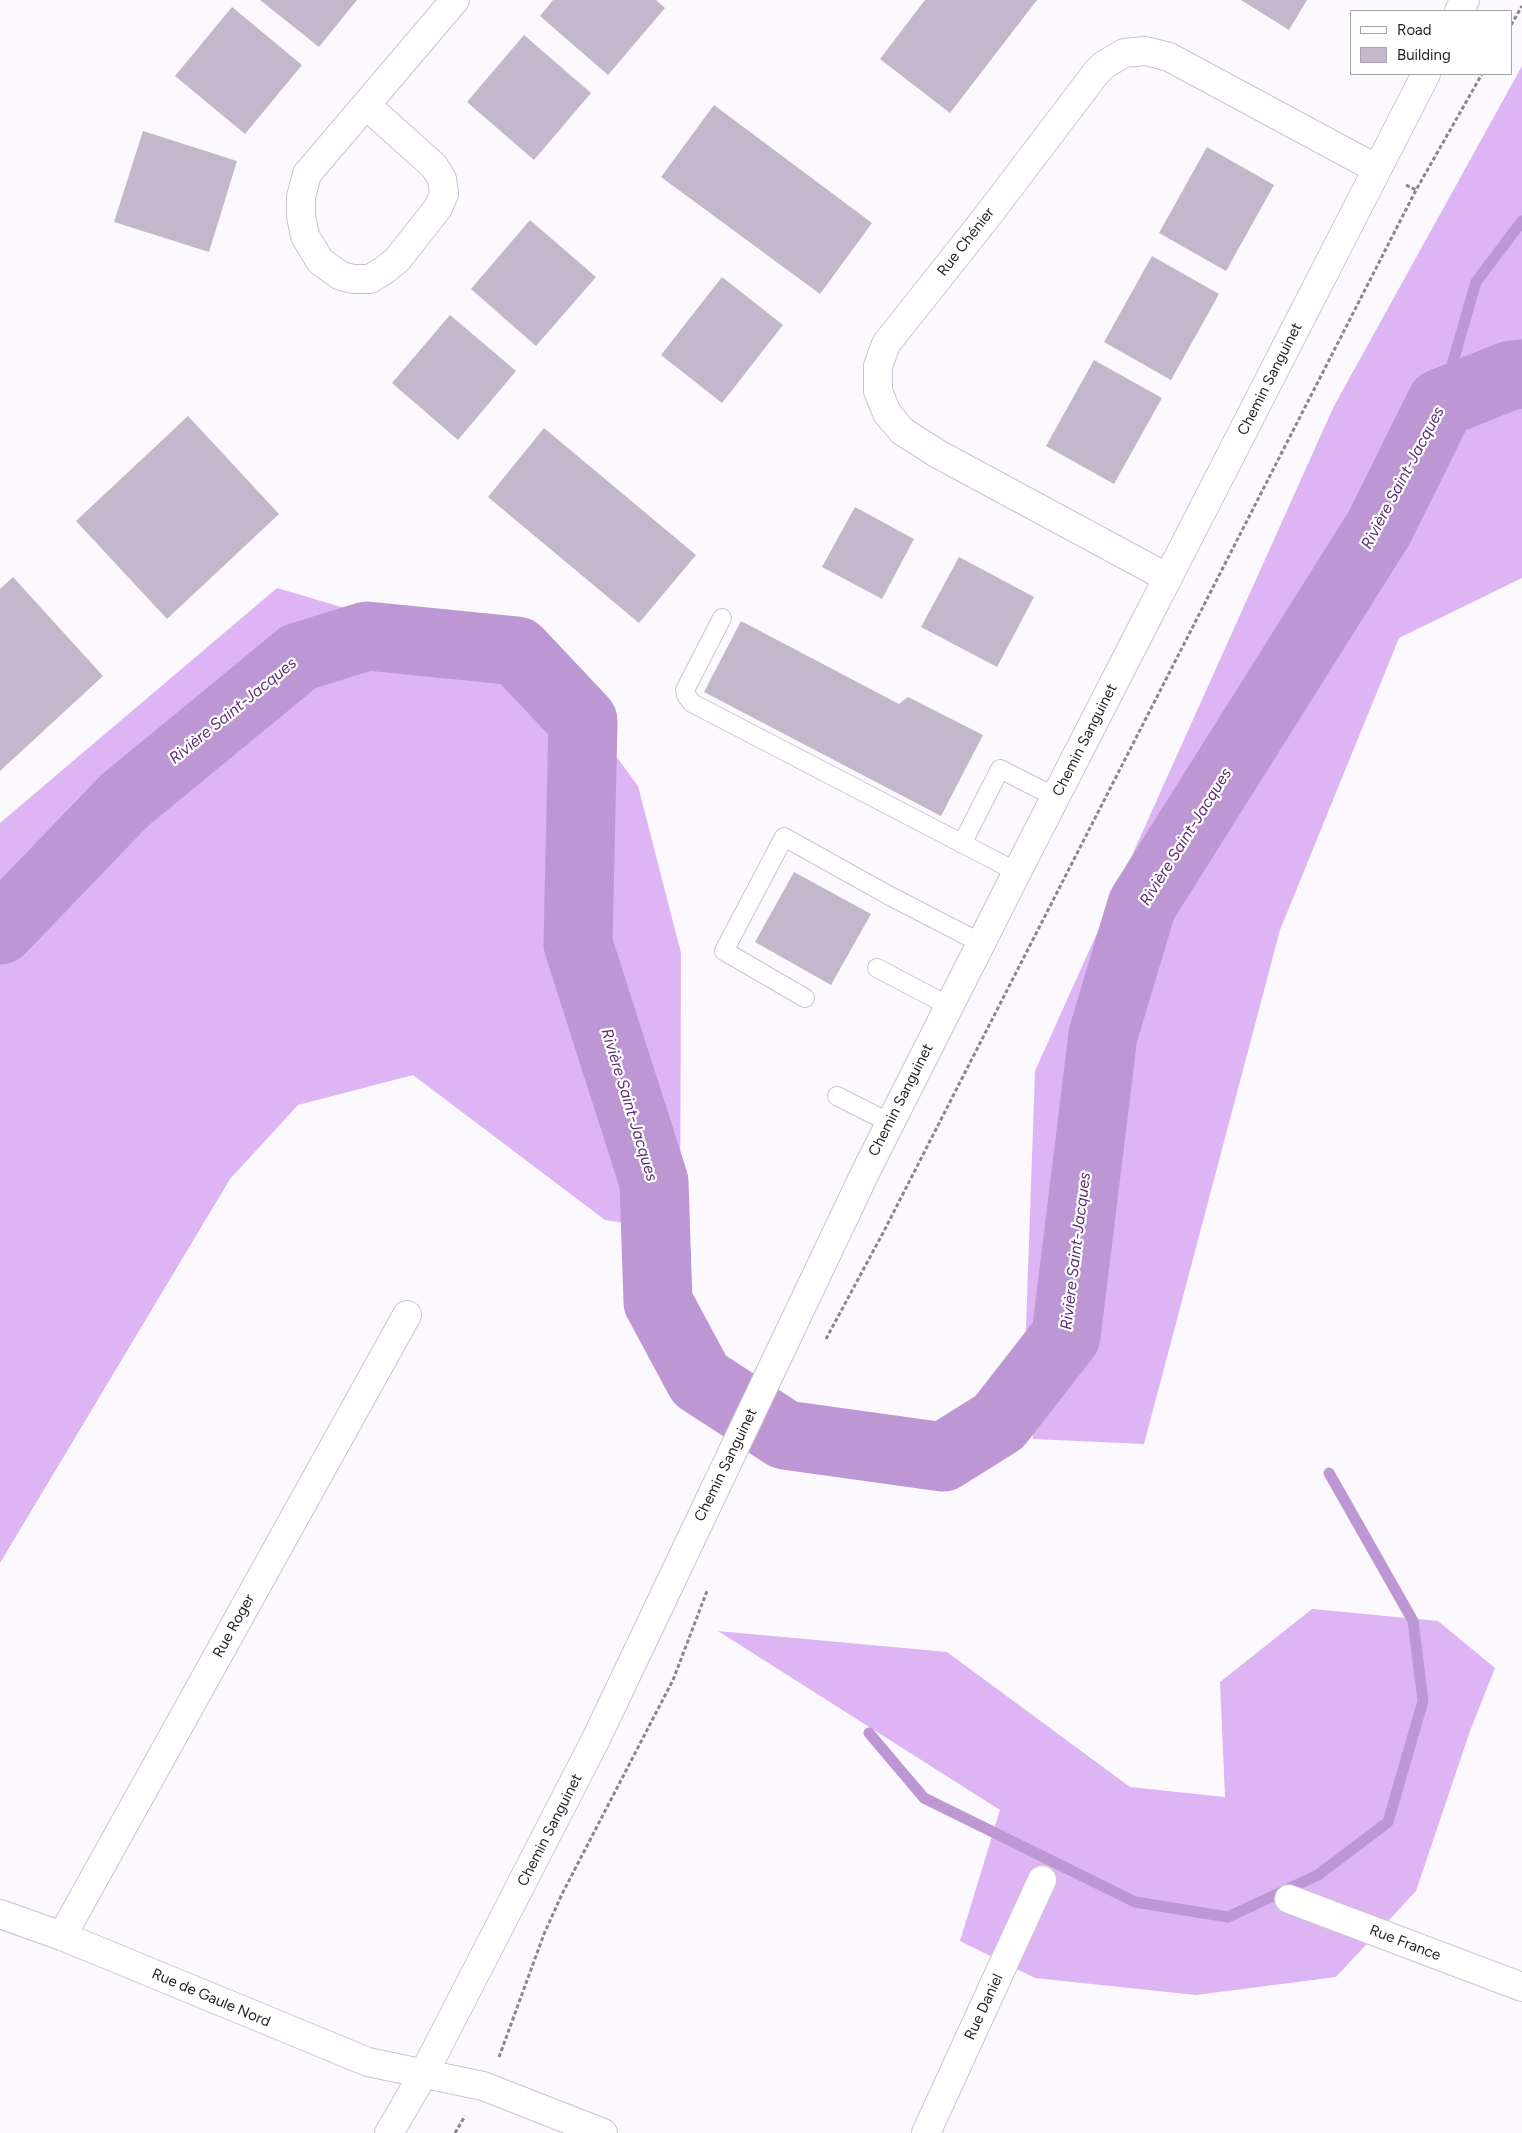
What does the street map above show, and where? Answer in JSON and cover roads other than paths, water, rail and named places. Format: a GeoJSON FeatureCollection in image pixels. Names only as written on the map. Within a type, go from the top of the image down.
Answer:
{"type":"FeatureCollection","features":[{"type":"Feature","properties":{"kind":"street"},"geometry":{"type":"LineString","coordinates":[[367,106],[434,166],[442,179],[444,194],[438,208],[397,260],[370,279],[353,279],[340,276],[320,261],[305,236],[301,216],[301,197],[307,174],[367,106],[455,0]]}},
{"type":"Feature","properties":{"kind":"street","name":"Rue Chénier"},"geometry":{"type":"LineString","coordinates":[[1168,578],[938,454],[902,431],[887,413],[878,391],[878,366],[886,344],[989,214],[1096,73],[1104,65],[1124,53],[1146,51],[1169,57],[1377,169]]}},
{"type":"Feature","properties":{"kind":"street","name":"Chemin Sanguinet"},"geometry":{"type":"LineString","coordinates":[[389,2133],[424,2073],[596,1739],[890,1123],[1425,75]]}},
{"type":"Feature","properties":{"kind":"street","name":"Rue Roger"},"geometry":{"type":"LineString","coordinates":[[62,1936],[407,1315]]}},
{"type":"Feature","properties":{"kind":"street","name":"Rue Daniel"},"geometry":{"type":"LineString","coordinates":[[926,2133],[1042,1880]]}},
{"type":"Feature","properties":{"kind":"street","name":"Rue France"},"geometry":{"type":"LineString","coordinates":[[1288,1899],[1522,1988]]}},
{"type":"Feature","properties":{"kind":"street","name":"Rue de Gaule Nord"},"geometry":{"type":"LineString","coordinates":[[0,1914],[62,1936],[342,2053],[368,2062],[483,2086],[604,2133]]}},
{"type":"Feature","properties":{"kind":"lane"},"geometry":{"type":"LineString","coordinates":[[722,618],[688,682],[685,690],[688,700],[1017,872]]}},
{"type":"Feature","properties":{"kind":"lane"},"geometry":{"type":"LineString","coordinates":[[962,844],[1000,768],[1056,797]]}},
{"type":"Feature","properties":{"kind":"lane"},"geometry":{"type":"LineString","coordinates":[[805,998],[724,951],[784,837],[888,895],[981,943]]}},
{"type":"Feature","properties":{"kind":"lane"},"geometry":{"type":"LineString","coordinates":[[877,968],[949,1006]]}},
{"type":"Feature","properties":{"kind":"lane"},"geometry":{"type":"LineString","coordinates":[[837,1096],[890,1123]]}},
{"type":"Feature","properties":{"kind":"waterway"},"geometry":{"type":"LineString","coordinates":[[1441,403],[1476,282],[1522,221]]}},
{"type":"Feature","properties":{"kind":"waterway","name":"Rivière Saint-Jacques"},"geometry":{"type":"LineString","coordinates":[[0,930],[124,801],[299,657],[367,636],[517,651],[583,721],[578,944],[654,1182],[658,1302],[700,1380],[785,1435],[943,1457],[999,1422],[1066,1336],[1103,1035],[1142,905],[1379,528],[1441,403],[1511,375],[1522,374]]}},
{"type":"Feature","properties":{"kind":"waterway"},"geometry":{"type":"LineString","coordinates":[[869,1733],[924,1798],[1135,1902],[1228,1917],[1318,1875],[1388,1822],[1423,1701],[1413,1621],[1329,1473]]}}]}
